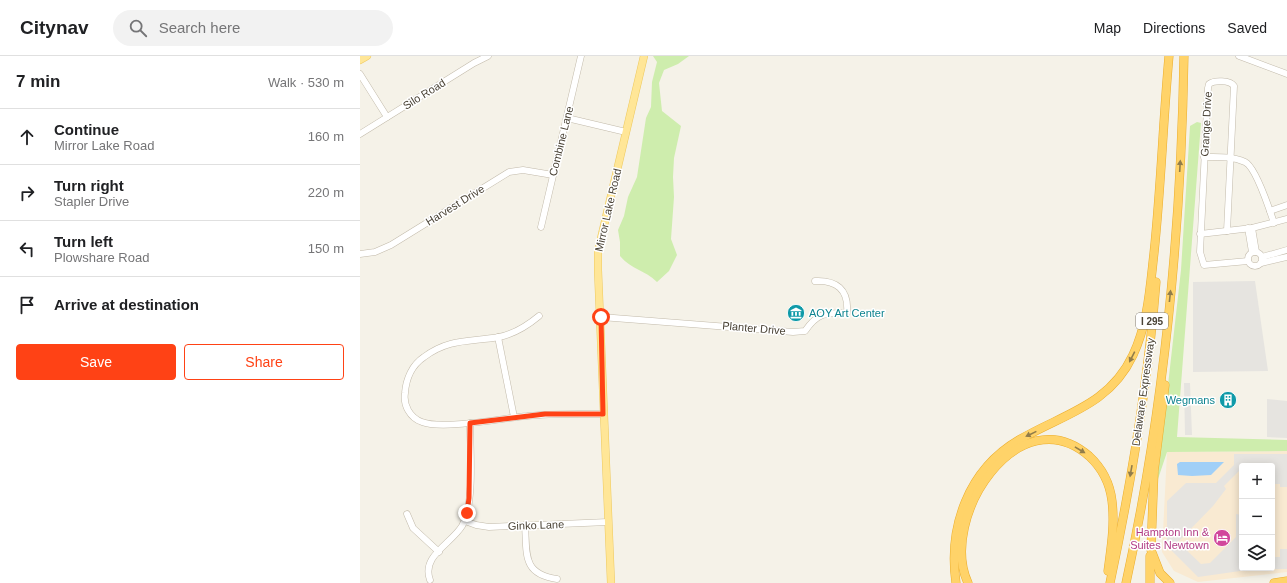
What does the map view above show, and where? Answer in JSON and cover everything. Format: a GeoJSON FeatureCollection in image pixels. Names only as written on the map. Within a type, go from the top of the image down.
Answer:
{"type":"FeatureCollection","features":[{"type":"Feature","properties":{"kind":"highway"},"geometry":{"type":"LineString","coordinates":[[956,583],[954,553],[958,521],[968,496],[986,468],[1003,452],[1019,440],[1077,412],[1102,396],[1123,372],[1137,346],[1145,321],[1156,235],[1169,56]]}},
{"type":"Feature","properties":{"kind":"highway","name":"Delaware Expressway"},"geometry":{"type":"LineString","coordinates":[[1110,583],[1133,461],[1154,301],[1163,197],[1169,56]]}},
{"type":"Feature","properties":{"kind":"highway","name":"Delaware Expressway"},"geometry":{"type":"LineString","coordinates":[[1126,583],[1151,447],[1166,337],[1180,184],[1184,56]]}},
{"type":"Feature","properties":{"kind":"highway"},"geometry":{"type":"LineString","coordinates":[[1150,583],[1154,470],[1165,383],[1166,337]]}},
{"type":"Feature","properties":{"kind":"highway"},"geometry":{"type":"LineString","coordinates":[[968,583],[961,560],[961,543],[965,520],[976,493],[990,473],[1012,451],[1025,445],[1046,441],[1070,445],[1085,453],[1098,466],[1106,480],[1112,500],[1113,520],[1106,583]]}},
{"type":"Feature","properties":{"kind":"highway"},"geometry":{"type":"LineString","coordinates":[[1150,550],[1160,573],[1170,583]]}},
{"type":"Feature","properties":{"kind":"main road"},"geometry":{"type":"LineString","coordinates":[[360,60],[367,56]]}},
{"type":"Feature","properties":{"kind":"main road","name":"Mirror Lake Road"},"geometry":{"type":"LineString","coordinates":[[611,583],[603,414],[598,250],[644,56]]}},
{"type":"Feature","properties":{"kind":"street","name":"Silo Road"},"geometry":{"type":"LineString","coordinates":[[360,134],[488,56]]}},
{"type":"Feature","properties":{"kind":"street"},"geometry":{"type":"LineString","coordinates":[[573,56],[581,57]]}},
{"type":"Feature","properties":{"kind":"street"},"geometry":{"type":"LineString","coordinates":[[1239,56],[1287,74]]}},
{"type":"Feature","properties":{"kind":"street","name":"Combine Lane"},"geometry":{"type":"LineString","coordinates":[[541,227],[581,57]]}},
{"type":"Feature","properties":{"kind":"street"},"geometry":{"type":"LineString","coordinates":[[360,74],[387,117]]}},
{"type":"Feature","properties":{"kind":"street","name":"Grange Drive"},"geometry":{"type":"LineString","coordinates":[[1227,231],[1234,86],[1229,82],[1213,82],[1209,84],[1200,252],[1204,265],[1248,261]]}},
{"type":"Feature","properties":{"kind":"street"},"geometry":{"type":"LineString","coordinates":[[567,118],[626,132]]}},
{"type":"Feature","properties":{"kind":"street"},"geometry":{"type":"LineString","coordinates":[[1204,157],[1230,158],[1246,162],[1253,171],[1274,223]]}},
{"type":"Feature","properties":{"kind":"street","name":"Harvest Drive"},"geometry":{"type":"LineString","coordinates":[[360,254],[375,252],[391,245],[509,172],[523,170],[553,175]]}},
{"type":"Feature","properties":{"kind":"street"},"geometry":{"type":"LineString","coordinates":[[1270,211],[1287,205]]}},
{"type":"Feature","properties":{"kind":"street"},"geometry":{"type":"LineString","coordinates":[[1200,234],[1250,228],[1287,219]]}},
{"type":"Feature","properties":{"kind":"street"},"geometry":{"type":"LineString","coordinates":[[1250,228],[1254,252],[1262,260]]}},
{"type":"Feature","properties":{"kind":"street"},"geometry":{"type":"LineString","coordinates":[[1254,252],[1248,256],[1248,261],[1251,265],[1255,266],[1262,260],[1287,250]]}},
{"type":"Feature","properties":{"kind":"street"},"geometry":{"type":"LineString","coordinates":[[1262,260],[1287,257]]}},
{"type":"Feature","properties":{"kind":"street","name":"Planter Drive"},"geometry":{"type":"LineString","coordinates":[[601,317],[793,332],[805,331],[812,321],[824,313],[847,313],[846,300],[837,284],[828,280],[815,281]]}},
{"type":"Feature","properties":{"kind":"street"},"geometry":{"type":"LineString","coordinates":[[539,316],[522,328],[498,337],[460,341],[436,350],[419,361],[412,370],[406,385],[405,402],[409,411],[417,420],[431,424],[470,423],[545,414],[603,414]]}},
{"type":"Feature","properties":{"kind":"street"},"geometry":{"type":"LineString","coordinates":[[498,337],[514,417]]}},
{"type":"Feature","properties":{"kind":"street"},"geometry":{"type":"LineString","coordinates":[[430,580],[428,568],[431,560],[458,532],[464,521],[469,498],[470,423]]}},
{"type":"Feature","properties":{"kind":"street"},"geometry":{"type":"LineString","coordinates":[[407,514],[413,528],[438,552]]}},
{"type":"Feature","properties":{"kind":"street","name":"Ginko Lane"},"geometry":{"type":"LineString","coordinates":[[464,521],[489,527],[608,522]]}},
{"type":"Feature","properties":{"kind":"street"},"geometry":{"type":"LineString","coordinates":[[525,525],[527,554],[533,568],[540,575],[557,579]]}},
{"type":"Feature","properties":{"kind":"shaded area"},"geometry":{"type":"Polygon","coordinates":[[[1255,281],[1268,371],[1193,372],[1193,282],[1255,281]]]}},
{"type":"Feature","properties":{"kind":"shaded area"},"geometry":{"type":"Polygon","coordinates":[[[1184,383],[1190,383],[1192,435],[1185,435],[1184,383]]]}},
{"type":"Feature","properties":{"kind":"shaded area"},"geometry":{"type":"Polygon","coordinates":[[[1267,399],[1287,401],[1287,438],[1267,437],[1267,399]]]}},
{"type":"Feature","properties":{"kind":"shaded area"},"geometry":{"type":"Polygon","coordinates":[[[1287,451],[1287,572],[1198,582],[1174,571],[1162,552],[1167,452],[1287,451]]]}},
{"type":"Feature","properties":{"kind":"shaded area"},"geometry":{"type":"Polygon","coordinates":[[[1234,454],[1287,454],[1287,487],[1280,487],[1280,484],[1275,484],[1275,463],[1239,463],[1239,471],[1224,486],[1226,489],[1213,506],[1178,542],[1201,564],[1210,563],[1236,537],[1236,514],[1239,514],[1240,571],[1198,577],[1167,546],[1167,501],[1186,483],[1216,483],[1234,465],[1234,454]]]}},
{"type":"Feature","properties":{"kind":"shaded area"},"geometry":{"type":"Polygon","coordinates":[[[1280,549],[1287,549],[1287,569],[1275,569],[1275,557],[1280,557],[1280,549]]]}},
{"type":"Feature","properties":{"kind":"green space"},"geometry":{"type":"Polygon","coordinates":[[[653,56],[689,56],[678,64],[664,70],[659,83],[662,111],[681,126],[674,158],[674,197],[671,239],[677,255],[669,271],[657,282],[629,264],[620,256],[618,230],[624,216],[628,197],[637,177],[646,118],[651,107],[652,82],[657,62],[653,56]]]}},
{"type":"Feature","properties":{"kind":"green space"},"geometry":{"type":"Polygon","coordinates":[[[1197,122],[1201,123],[1177,437],[1287,440],[1287,451],[1167,452],[1157,482],[1181,270],[1190,126],[1197,122]]]}},
{"type":"Feature","properties":{"kind":"water"},"geometry":{"type":"Polygon","coordinates":[[[1180,462],[1224,462],[1211,475],[1192,476],[1178,475],[1177,464],[1180,462]]]}},
{"type":"Feature","properties":{"kind":"place","name":"AOY Art Center"},"geometry":{"type":"Point","coordinates":[796,313]}},
{"type":"Feature","properties":{"kind":"place","name":"Wegmans"},"geometry":{"type":"Point","coordinates":[1228,400]}},
{"type":"Feature","properties":{"kind":"place","name":"Hampton Inn & Suites Newtown"},"geometry":{"type":"Point","coordinates":[1222,538]}},
{"type":"Feature","properties":{"kind":"route"},"geometry":{"type":"LineString","coordinates":[[467,513],[469,504],[470,423],[545,414],[603,414],[601,317]]}}]}
